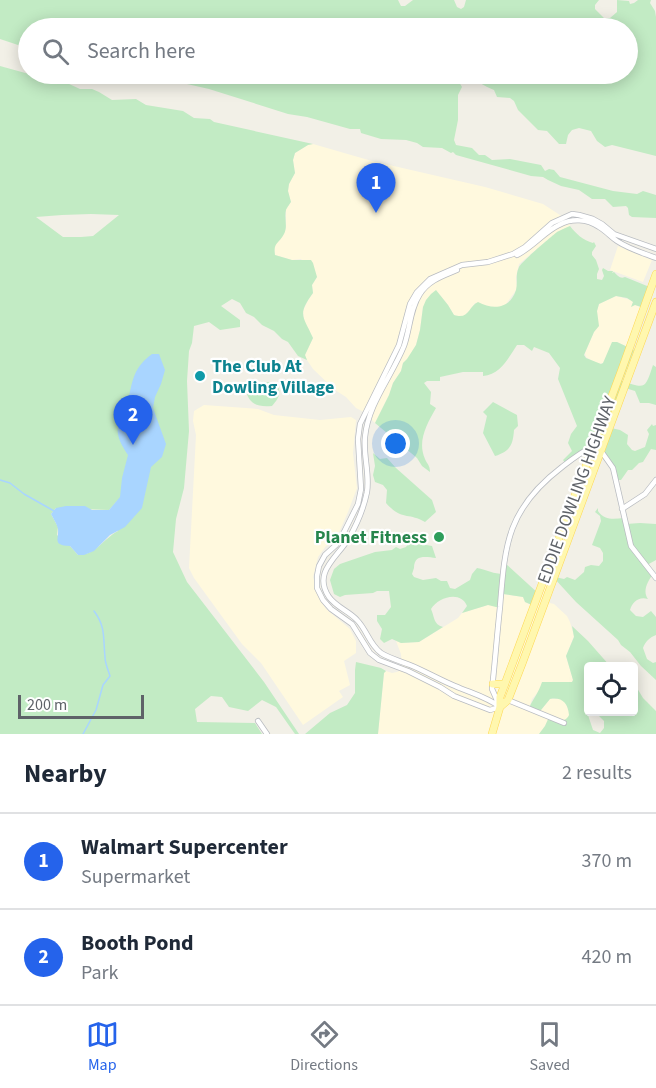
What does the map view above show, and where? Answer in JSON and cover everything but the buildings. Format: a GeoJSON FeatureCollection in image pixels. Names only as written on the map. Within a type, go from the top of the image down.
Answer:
{"type":"FeatureCollection","features":[{"type":"Feature","properties":{"kind":"main road","name":"EDDIE DOWLING HIGHWAY"},"geometry":{"type":"LineString","coordinates":[[492,734],[500,707],[500,697],[656,274]]}},
{"type":"Feature","properties":{"kind":"main road","name":"EDDIE DOWLING HIGHWAY"},"geometry":{"type":"LineString","coordinates":[[500,707],[508,700],[656,302]]}},
{"type":"Feature","properties":{"kind":"main road"},"geometry":{"type":"LineString","coordinates":[[493,684],[505,684]]}},
{"type":"Feature","properties":{"kind":"street"},"geometry":{"type":"LineString","coordinates":[[500,707],[490,710],[454,696],[408,671],[379,660],[370,653],[352,624],[331,609],[323,600],[317,588],[316,576],[319,566],[325,555],[340,539],[358,504],[361,489],[358,439],[360,424],[399,345],[410,304],[424,283],[435,276],[462,265],[489,262],[513,254],[525,247],[552,223],[572,214],[593,219],[624,242],[656,249]]}},
{"type":"Feature","properties":{"kind":"street"},"geometry":{"type":"LineString","coordinates":[[500,707],[491,700],[383,654],[375,648],[359,621],[330,598],[324,583],[324,573],[330,560],[342,549],[350,536],[367,490],[368,475],[364,438],[367,424],[404,346],[414,306],[431,281],[462,268],[508,260],[527,250],[555,227],[571,220],[592,223],[656,258]]}},
{"type":"Feature","properties":{"kind":"street"},"geometry":{"type":"LineString","coordinates":[[500,707],[492,690],[504,561],[509,537],[514,523],[535,490],[584,450],[592,447],[601,451],[613,468],[631,546],[656,578]]}},
{"type":"Feature","properties":{"kind":"street"},"geometry":{"type":"LineString","coordinates":[[622,509],[645,494],[656,480]]}},
{"type":"Feature","properties":{"kind":"street"},"geometry":{"type":"LineString","coordinates":[[508,700],[564,723]]}},
{"type":"Feature","properties":{"kind":"street"},"geometry":{"type":"LineString","coordinates":[[258,721],[267,734]]}},
{"type":"Feature","properties":{"kind":"shaded area"},"geometry":{"type":"Polygon","coordinates":[[[313,144],[372,161],[485,187],[543,204],[563,217],[568,217],[570,225],[557,232],[519,264],[516,277],[517,289],[501,307],[475,303],[463,317],[460,317],[454,315],[440,295],[423,307],[416,345],[403,363],[375,423],[335,390],[307,360],[305,355],[313,338],[304,321],[303,311],[313,293],[312,285],[317,277],[301,259],[292,260],[275,255],[276,243],[286,228],[286,209],[291,202],[288,191],[295,173],[293,160],[295,153],[313,144]]]}},
{"type":"Feature","properties":{"kind":"shaded area"},"geometry":{"type":"Polygon","coordinates":[[[618,246],[652,260],[643,282],[610,270],[618,246]]]}},
{"type":"Feature","properties":{"kind":"shaded area"},"geometry":{"type":"Polygon","coordinates":[[[616,296],[631,300],[632,306],[644,308],[630,348],[617,342],[603,363],[598,364],[586,357],[585,353],[598,326],[599,304],[616,296]]]}},
{"type":"Feature","properties":{"kind":"shaded area"},"geometry":{"type":"Polygon","coordinates":[[[204,405],[258,409],[274,415],[320,420],[351,417],[356,420],[353,453],[357,488],[337,537],[318,557],[313,577],[318,595],[326,609],[350,629],[356,641],[356,653],[344,661],[350,685],[339,691],[343,697],[303,725],[261,663],[242,644],[189,568],[196,435],[193,421],[194,411],[204,405]]]}},
{"type":"Feature","properties":{"kind":"shaded area"},"geometry":{"type":"Polygon","coordinates":[[[550,565],[553,567],[551,574],[555,577],[546,602],[554,604],[570,622],[574,636],[566,656],[573,680],[539,691],[532,699],[529,708],[541,710],[550,699],[561,699],[569,711],[568,719],[564,721],[549,718],[539,734],[378,734],[384,673],[386,671],[397,672],[402,666],[401,654],[396,641],[419,642],[458,618],[462,613],[488,605],[503,594],[523,597],[525,602],[534,606],[550,565]]]}},
{"type":"Feature","properties":{"kind":"green space"},"geometry":{"type":"Polygon","coordinates":[[[0,0],[398,0],[401,6],[405,6],[413,0],[454,0],[457,7],[461,9],[466,0],[599,0],[595,9],[604,18],[18,18],[18,45],[0,39],[0,0]]]}},
{"type":"Feature","properties":{"kind":"green space"},"geometry":{"type":"Polygon","coordinates":[[[617,0],[629,1],[630,4],[638,0],[651,0],[650,3],[656,17],[656,156],[612,145],[605,147],[597,141],[591,131],[579,128],[572,130],[566,144],[559,144],[547,131],[538,130],[518,110],[514,101],[510,98],[497,97],[494,90],[481,84],[638,84],[638,18],[610,18],[617,12],[617,0]]]}},
{"type":"Feature","properties":{"kind":"green space"},"geometry":{"type":"Polygon","coordinates":[[[0,66],[18,71],[18,84],[69,84],[80,89],[92,89],[112,100],[136,99],[146,105],[183,111],[194,118],[210,119],[214,122],[313,144],[295,153],[293,160],[295,173],[288,191],[291,202],[286,210],[285,231],[275,251],[275,255],[292,260],[311,260],[313,263],[317,277],[312,285],[313,293],[303,311],[304,320],[313,338],[305,355],[307,360],[298,356],[288,342],[246,313],[240,303],[232,299],[221,306],[240,320],[240,327],[220,330],[209,322],[194,326],[189,351],[187,381],[189,431],[184,488],[176,519],[173,552],[187,582],[264,682],[299,734],[295,734],[276,707],[262,700],[248,711],[229,707],[222,697],[211,696],[195,709],[197,722],[255,723],[262,734],[0,734],[0,66]],[[119,215],[36,217],[63,237],[81,237],[93,236],[119,215]],[[118,500],[109,510],[56,508],[51,514],[58,527],[57,535],[78,555],[95,550],[118,531],[118,500]]]}},
{"type":"Feature","properties":{"kind":"green space"},"geometry":{"type":"Polygon","coordinates":[[[187,84],[460,84],[462,87],[458,95],[458,120],[454,140],[456,145],[472,148],[479,155],[485,155],[492,160],[510,159],[541,165],[545,171],[554,170],[560,177],[613,191],[637,194],[643,191],[656,195],[656,218],[632,217],[626,206],[613,207],[605,199],[592,199],[579,190],[561,186],[543,177],[531,176],[456,155],[442,148],[423,147],[406,140],[381,139],[361,133],[360,129],[350,129],[288,114],[187,84]]]}},
{"type":"Feature","properties":{"kind":"green space"},"geometry":{"type":"Polygon","coordinates":[[[570,226],[583,238],[594,242],[596,246],[592,255],[599,269],[597,279],[602,280],[603,268],[613,271],[612,273],[620,277],[652,288],[644,308],[635,305],[631,307],[633,302],[616,296],[599,304],[597,311],[599,326],[584,355],[601,364],[612,342],[634,350],[622,381],[640,386],[646,383],[653,365],[656,367],[656,405],[640,403],[635,391],[625,388],[611,428],[628,435],[627,444],[635,451],[645,447],[649,434],[647,430],[652,424],[656,425],[656,450],[651,449],[643,462],[632,470],[628,470],[621,480],[618,480],[612,463],[603,452],[599,458],[595,456],[588,461],[591,443],[566,464],[563,460],[572,451],[568,443],[577,426],[558,379],[560,368],[549,353],[534,347],[532,351],[524,345],[517,345],[495,373],[483,376],[483,372],[463,372],[440,377],[440,381],[424,383],[431,392],[430,404],[436,408],[426,426],[422,446],[430,472],[417,458],[375,423],[403,363],[416,345],[426,300],[436,290],[454,315],[459,316],[466,314],[478,302],[495,307],[505,304],[510,301],[516,290],[517,273],[521,264],[557,232],[570,226]]]}},
{"type":"Feature","properties":{"kind":"green space"},"geometry":{"type":"Polygon","coordinates":[[[268,382],[277,384],[278,399],[272,406],[254,404],[245,388],[248,384],[260,385],[268,382]]]}},
{"type":"Feature","properties":{"kind":"green space"},"geometry":{"type":"Polygon","coordinates":[[[493,402],[517,415],[518,426],[514,430],[510,447],[495,456],[483,433],[487,416],[483,412],[493,402]]]}},
{"type":"Feature","properties":{"kind":"green space"},"geometry":{"type":"Polygon","coordinates":[[[373,453],[380,459],[387,458],[432,500],[436,512],[425,522],[396,512],[386,503],[387,490],[383,485],[375,482],[373,475],[375,466],[373,453]]]}},
{"type":"Feature","properties":{"kind":"green space"},"geometry":{"type":"Polygon","coordinates":[[[598,508],[598,511],[610,519],[624,518],[626,524],[656,524],[656,560],[647,565],[653,574],[646,589],[648,599],[636,600],[630,610],[636,616],[643,617],[651,611],[656,617],[656,635],[648,640],[643,648],[647,659],[653,663],[656,662],[656,680],[554,578],[567,577],[575,580],[584,572],[585,567],[599,566],[603,561],[600,548],[592,545],[601,521],[600,516],[595,512],[598,508]]]}},
{"type":"Feature","properties":{"kind":"green space"},"geometry":{"type":"Polygon","coordinates":[[[414,540],[432,546],[436,558],[418,558],[412,574],[414,577],[423,580],[436,578],[447,581],[450,588],[455,589],[470,580],[477,568],[503,574],[505,563],[539,594],[534,606],[525,602],[523,597],[503,594],[500,608],[488,605],[462,613],[467,606],[464,601],[460,598],[449,597],[439,601],[431,609],[436,622],[443,627],[419,642],[401,643],[392,639],[384,643],[380,639],[382,629],[377,621],[377,615],[385,615],[391,607],[389,591],[340,597],[334,594],[330,580],[334,569],[340,564],[375,552],[392,550],[396,547],[400,549],[414,540]]]}},
{"type":"Feature","properties":{"kind":"green space"},"geometry":{"type":"Polygon","coordinates":[[[572,626],[606,662],[584,662],[584,716],[588,716],[593,730],[600,733],[604,728],[604,721],[599,716],[638,716],[638,690],[656,711],[656,734],[539,734],[549,717],[565,720],[569,715],[566,704],[558,699],[550,699],[541,710],[536,712],[529,708],[542,682],[572,682],[566,656],[574,637],[572,626]]]}},
{"type":"Feature","properties":{"kind":"green space"},"geometry":{"type":"Polygon","coordinates":[[[356,662],[386,671],[378,734],[305,734],[330,713],[347,705],[355,693],[356,662]]]}},
{"type":"Feature","properties":{"kind":"water"},"geometry":{"type":"Polygon","coordinates":[[[152,354],[159,354],[165,370],[153,408],[166,444],[162,457],[151,467],[142,508],[125,527],[110,535],[94,551],[78,555],[70,546],[59,543],[58,529],[51,514],[56,508],[66,506],[109,510],[120,497],[128,455],[119,439],[118,427],[136,372],[152,354]]]}},
{"type":"Feature","properties":{"kind":"waterway"},"geometry":{"type":"LineString","coordinates":[[0,480],[10,483],[47,507]]}},
{"type":"Feature","properties":{"kind":"waterway"},"geometry":{"type":"LineString","coordinates":[[47,507],[54,511]]}},
{"type":"Feature","properties":{"kind":"waterway"},"geometry":{"type":"LineString","coordinates":[[83,734],[96,710],[103,685],[110,676],[102,628],[94,611]]}},
{"type":"Feature","properties":{"kind":"place","name":"Walmart Supercenter"},"geometry":{"type":"Point","coordinates":[376,213]}},
{"type":"Feature","properties":{"kind":"place","name":"The Club At Dowling Village"},"geometry":{"type":"Point","coordinates":[200,376]}},
{"type":"Feature","properties":{"kind":"place","name":"Booth Pond"},"geometry":{"type":"Point","coordinates":[133,445]}},
{"type":"Feature","properties":{"kind":"place","name":"Planet Fitness"},"geometry":{"type":"Point","coordinates":[439,537]}}]}
